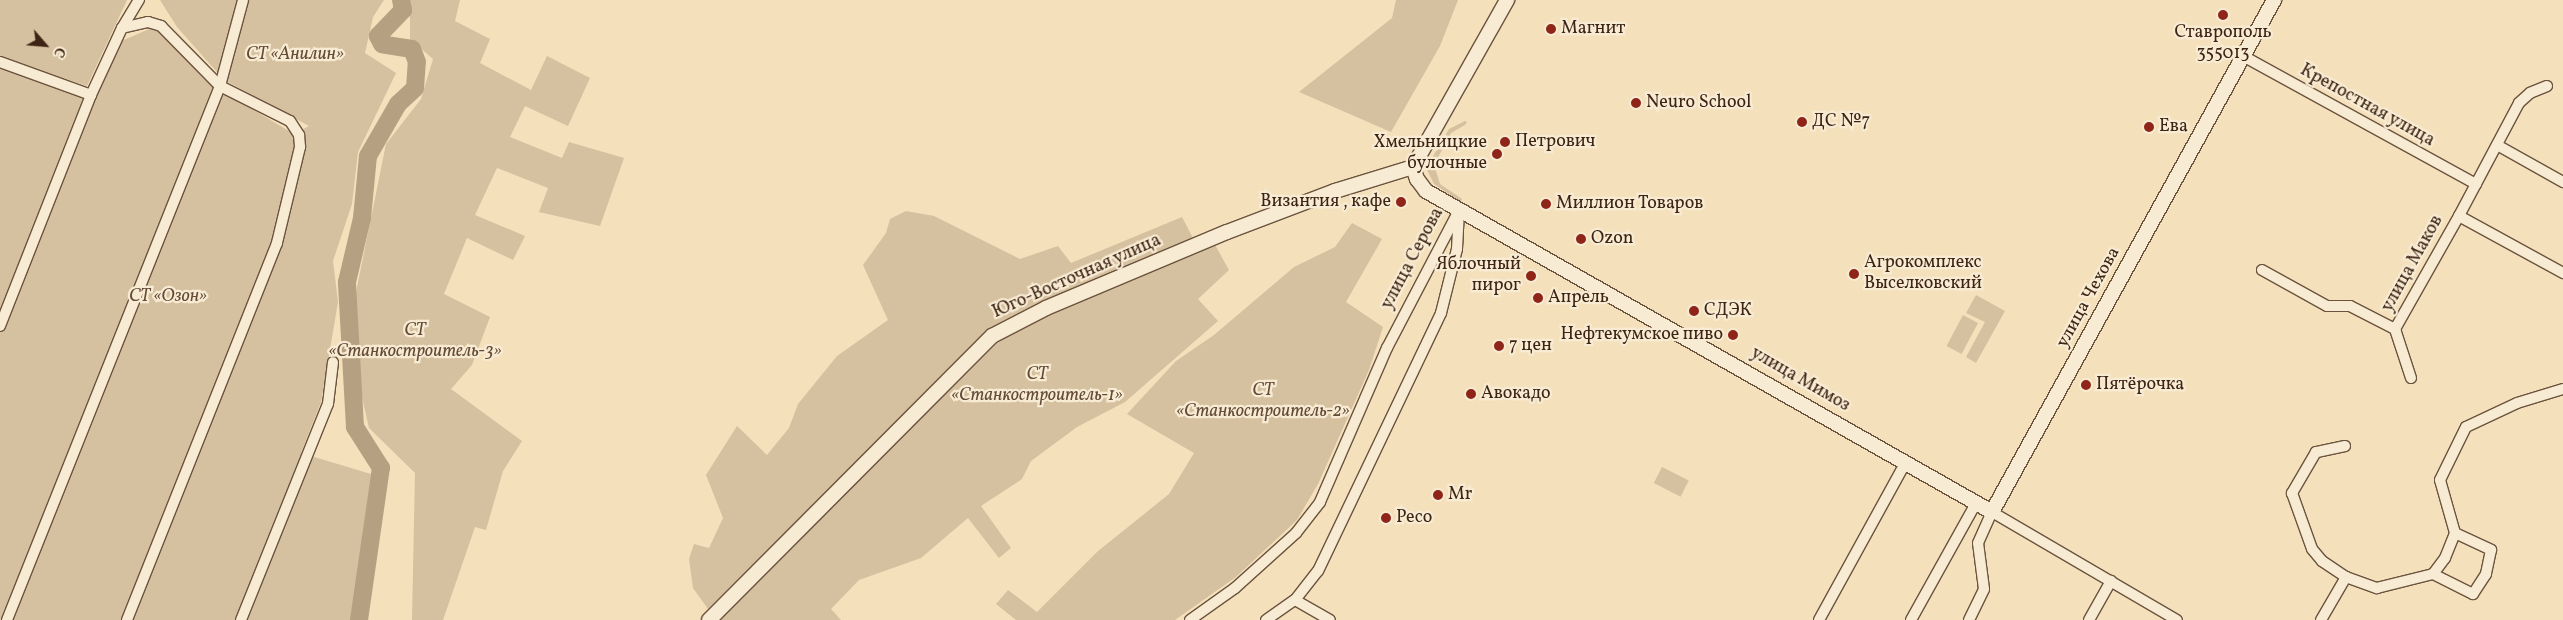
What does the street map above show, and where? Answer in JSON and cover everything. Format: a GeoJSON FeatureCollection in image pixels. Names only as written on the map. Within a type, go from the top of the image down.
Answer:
{"type":"FeatureCollection","features":[{"type":"Feature","properties":{"kind":"street"},"geometry":{"type":"LineString","coordinates":[[0,326],[91,95],[122,28],[139,0]]}},
{"type":"Feature","properties":{"kind":"street"},"geometry":{"type":"LineString","coordinates":[[7,620],[220,86],[243,0]]}},
{"type":"Feature","properties":{"kind":"street"},"geometry":{"type":"LineString","coordinates":[[1413,167],[1507,0]]}},
{"type":"Feature","properties":{"kind":"street","name":"улица Чехова"},"geometry":{"type":"LineString","coordinates":[[1969,620],[1984,589],[1978,543],[1992,512],[2274,0]]}},
{"type":"Feature","properties":{"kind":"street"},"geometry":{"type":"LineString","coordinates":[[122,28],[148,22],[161,26],[220,86],[290,121],[299,135],[300,147],[277,243],[127,620]]}},
{"type":"Feature","properties":{"kind":"street","name":"Крепостная улица"},"geometry":{"type":"LineString","coordinates":[[2243,56],[2476,184]]}},
{"type":"Feature","properties":{"kind":"street"},"geometry":{"type":"LineString","coordinates":[[0,62],[91,95]]}},
{"type":"Feature","properties":{"kind":"street"},"geometry":{"type":"LineString","coordinates":[[2547,86],[2530,94],[2519,103],[2459,216],[2563,273]]}},
{"type":"Feature","properties":{"kind":"street"},"geometry":{"type":"LineString","coordinates":[[2497,145],[2563,182]]}},
{"type":"Feature","properties":{"kind":"street","name":"улица Мимоз"},"geometry":{"type":"LineString","coordinates":[[1413,167],[1417,179],[1426,191],[1906,462],[2177,620]]}},
{"type":"Feature","properties":{"kind":"street","name":"Юго-Восточная улица"},"geometry":{"type":"LineString","coordinates":[[710,620],[992,336],[1046,308],[1233,230],[1362,181],[1413,167]]}},
{"type":"Feature","properties":{"kind":"street","name":"улица Серова"},"geometry":{"type":"LineString","coordinates":[[1266,620],[1295,600],[1318,571],[1441,313],[1457,249],[1460,210]]}},
{"type":"Feature","properties":{"kind":"street","name":"улица Серова"},"geometry":{"type":"LineString","coordinates":[[1190,620],[1235,588],[1296,533],[1320,502],[1387,348],[1460,210]]}},
{"type":"Feature","properties":{"kind":"street","name":"улица Маков"},"geometry":{"type":"LineString","coordinates":[[2395,329],[2459,216]]}},
{"type":"Feature","properties":{"kind":"street","name":"улица Маков"},"geometry":{"type":"LineString","coordinates":[[2262,270],[2327,306],[2350,306],[2395,329],[2411,378]]}},
{"type":"Feature","properties":{"kind":"street"},"geometry":{"type":"LineString","coordinates":[[242,620],[328,404],[333,362]]}},
{"type":"Feature","properties":{"kind":"street"},"geometry":{"type":"LineString","coordinates":[[2346,446],[2316,452],[2292,493],[2312,549],[2322,561],[2346,577],[2377,588],[2433,574],[2445,558],[2455,533],[2440,480],[2466,427],[2517,403],[2563,389]]}},
{"type":"Feature","properties":{"kind":"street"},"geometry":{"type":"LineString","coordinates":[[1819,620],[1906,462]]}},
{"type":"Feature","properties":{"kind":"street"},"geometry":{"type":"LineString","coordinates":[[1911,620],[1976,503]]}},
{"type":"Feature","properties":{"kind":"street"},"geometry":{"type":"LineString","coordinates":[[2433,574],[2473,594],[2486,574],[2492,550],[2455,533]]}},
{"type":"Feature","properties":{"kind":"street"},"geometry":{"type":"LineString","coordinates":[[2321,620],[2346,577]]}},
{"type":"Feature","properties":{"kind":"street"},"geometry":{"type":"LineString","coordinates":[[2089,620],[2111,581]]}},
{"type":"Feature","properties":{"kind":"street"},"geometry":{"type":"LineString","coordinates":[[1295,600],[1330,620]]}},
{"type":"Feature","properties":{"kind":"green space"},"geometry":{"type":"Polygon","coordinates":[[[0,0],[127,0],[87,86],[0,57],[0,0]]]}},
{"type":"Feature","properties":{"kind":"green space","name":"СТ «Озон»"},"geometry":{"type":"Polygon","coordinates":[[[160,0],[384,0],[373,17],[365,53],[396,73],[358,152],[352,204],[333,261],[338,302],[321,402],[301,453],[371,474],[351,620],[0,620],[0,68],[95,97],[117,43],[156,26],[218,89],[294,134],[309,126],[224,80],[177,27],[160,0]]]}},
{"type":"Feature","properties":{"kind":"green space","name":"СТ «Станкостроитель-3»"},"geometry":{"type":"Polygon","coordinates":[[[410,0],[460,0],[455,21],[490,39],[480,63],[531,90],[547,56],[590,78],[568,126],[525,106],[510,137],[562,158],[569,142],[624,158],[600,226],[539,212],[548,188],[497,168],[475,215],[525,236],[513,260],[467,238],[444,294],[490,317],[472,365],[451,389],[522,441],[503,471],[486,530],[475,527],[443,620],[412,620],[415,473],[369,428],[362,397],[354,302],[386,144],[421,99],[433,59],[410,39],[410,0]]]}},
{"type":"Feature","properties":{"kind":"green space"},"geometry":{"type":"Polygon","coordinates":[[[1396,0],[1458,0],[1440,46],[1391,132],[1299,92],[1392,18],[1396,0]]]}},
{"type":"Feature","properties":{"kind":"green space"},"geometry":{"type":"Polygon","coordinates":[[[1465,121],[1467,122],[1465,125],[1451,133],[1434,165],[1440,184],[1462,199],[1461,202],[1434,184],[1426,168],[1449,129],[1465,121]]]}},
{"type":"Feature","properties":{"kind":"green space","name":"СТ «Станкостроитель-1»"},"geometry":{"type":"Polygon","coordinates":[[[906,211],[934,216],[1020,259],[1058,246],[1071,263],[1182,217],[1193,238],[1018,316],[829,490],[708,609],[693,588],[689,559],[694,544],[709,548],[723,518],[706,475],[737,426],[767,455],[789,428],[798,404],[837,356],[888,320],[863,265],[886,233],[890,219],[906,211]]]}},
{"type":"Feature","properties":{"kind":"green space","name":"СТ «Станкостроитель-2»"},"geometry":{"type":"Polygon","coordinates":[[[1352,223],[1382,239],[1346,302],[1383,327],[1369,370],[1318,484],[1297,520],[1236,577],[1175,620],[1016,620],[996,604],[1008,590],[1037,612],[1097,552],[1169,494],[1194,453],[1127,414],[1176,361],[1214,335],[1294,267],[1335,247],[1352,223]]]}},
{"type":"Feature","properties":{"kind":"green space","name":"СТ «Станкостроитель-1»"},"geometry":{"type":"Polygon","coordinates":[[[1214,243],[1229,270],[1198,299],[1218,321],[1125,402],[1077,427],[1031,461],[1022,479],[981,506],[1011,548],[999,558],[968,518],[921,558],[859,580],[831,609],[841,620],[717,620],[996,344],[1015,331],[1214,243]]]}},
{"type":"Feature","properties":{"kind":"green space"},"geometry":{"type":"Polygon","coordinates":[[[1976,295],[2005,311],[1976,363],[1966,357],[1985,322],[1966,313],[1976,295]]]}},
{"type":"Feature","properties":{"kind":"green space"},"geometry":{"type":"Polygon","coordinates":[[[1963,315],[1978,323],[1962,354],[1947,346],[1963,315]]]}},
{"type":"Feature","properties":{"kind":"green space"},"geometry":{"type":"Polygon","coordinates":[[[1662,467],[1689,481],[1681,497],[1654,483],[1662,467]]]}},
{"type":"Feature","properties":{"kind":"waterway"},"geometry":{"type":"LineString","coordinates":[[359,620],[381,468],[355,427],[347,282],[362,218],[368,156],[398,104],[415,88],[417,62],[412,49],[382,44],[378,36],[403,10],[401,0]]}},
{"type":"Feature","properties":{"kind":"place","name":"Ставрополь 355013"},"geometry":{"type":"Point","coordinates":[2223,15]}},
{"type":"Feature","properties":{"kind":"place","name":"Магнит"},"geometry":{"type":"Point","coordinates":[1551,29]}},
{"type":"Feature","properties":{"kind":"place","name":"Neuro School"},"geometry":{"type":"Point","coordinates":[1636,103]}},
{"type":"Feature","properties":{"kind":"place","name":"ДС №7"},"geometry":{"type":"Point","coordinates":[1802,122]}},
{"type":"Feature","properties":{"kind":"place","name":"Ева"},"geometry":{"type":"Point","coordinates":[2149,127]}},
{"type":"Feature","properties":{"kind":"place","name":"Петрович"},"geometry":{"type":"Point","coordinates":[1505,142]}},
{"type":"Feature","properties":{"kind":"place","name":"Хмельницкие булочные"},"geometry":{"type":"Point","coordinates":[1497,154]}},
{"type":"Feature","properties":{"kind":"place","name":"Византия , кафе"},"geometry":{"type":"Point","coordinates":[1401,202]}},
{"type":"Feature","properties":{"kind":"place","name":"Миллион Товаров"},"geometry":{"type":"Point","coordinates":[1546,204]}},
{"type":"Feature","properties":{"kind":"place","name":"Ozon"},"geometry":{"type":"Point","coordinates":[1581,239]}},
{"type":"Feature","properties":{"kind":"place","name":"Агрокомплекс Выселковский"},"geometry":{"type":"Point","coordinates":[1854,274]}},
{"type":"Feature","properties":{"kind":"place","name":"Яблочный пирог"},"geometry":{"type":"Point","coordinates":[1531,276]}},
{"type":"Feature","properties":{"kind":"place","name":"Апрель"},"geometry":{"type":"Point","coordinates":[1538,298]}},
{"type":"Feature","properties":{"kind":"place","name":"СДЭК"},"geometry":{"type":"Point","coordinates":[1694,311]}},
{"type":"Feature","properties":{"kind":"place","name":"Нефтекумское пиво"},"geometry":{"type":"Point","coordinates":[1733,335]}},
{"type":"Feature","properties":{"kind":"place","name":"7 цен"},"geometry":{"type":"Point","coordinates":[1499,346]}},
{"type":"Feature","properties":{"kind":"place","name":"Пятёрочка"},"geometry":{"type":"Point","coordinates":[2086,385]}},
{"type":"Feature","properties":{"kind":"place","name":"Авокадо"},"geometry":{"type":"Point","coordinates":[1471,394]}},
{"type":"Feature","properties":{"kind":"place","name":"Mr"},"geometry":{"type":"Point","coordinates":[1438,495]}},
{"type":"Feature","properties":{"kind":"place","name":"Ресо"},"geometry":{"type":"Point","coordinates":[1386,518]}},
{"type":"Feature","properties":{"kind":"park label","name":"СТ «Анилин»"},"geometry":{"type":"Point","coordinates":[295,55]}}]}
